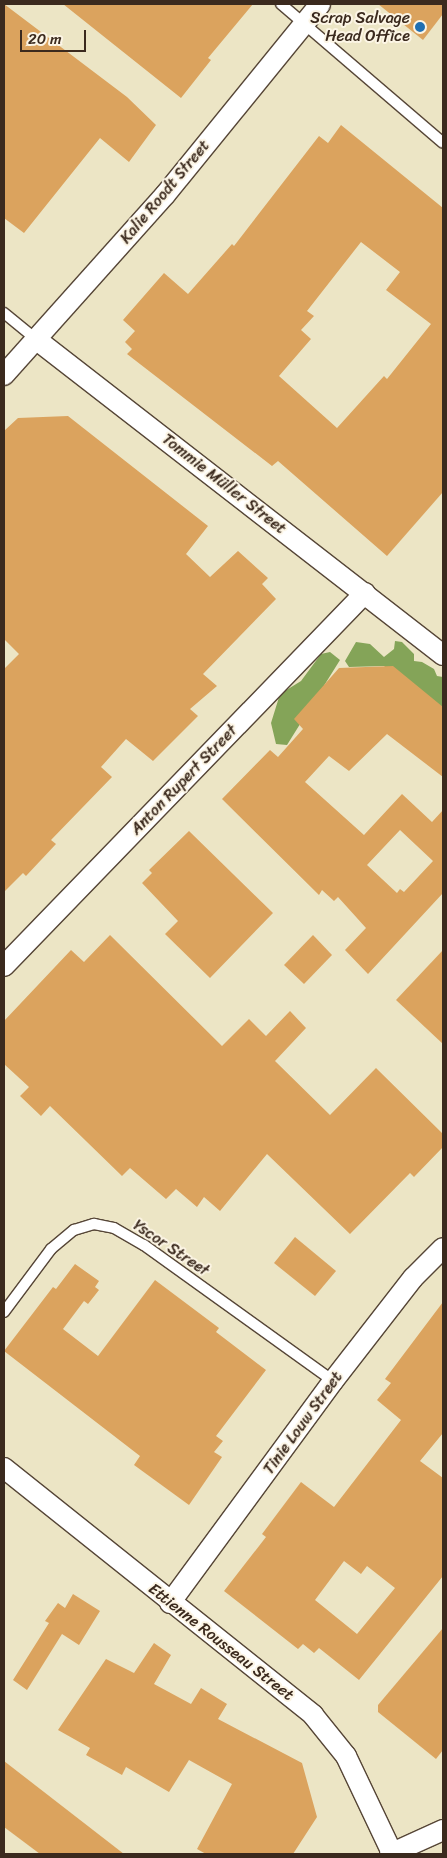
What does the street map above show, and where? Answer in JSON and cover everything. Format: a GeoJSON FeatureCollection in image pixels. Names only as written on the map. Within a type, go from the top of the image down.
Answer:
{"type":"FeatureCollection","features":[{"type":"Feature","properties":{"kind":"street","name":"Kalie Roodt Street"},"geometry":{"type":"LineString","coordinates":[[4,374],[37,340],[165,195],[320,4]]}},
{"type":"Feature","properties":{"kind":"street","name":"Tommie Müller Street"},"geometry":{"type":"LineString","coordinates":[[37,340],[443,655]]}},
{"type":"Feature","properties":{"kind":"street","name":"Anton Rupert Street"},"geometry":{"type":"LineString","coordinates":[[4,966],[365,593]]}},
{"type":"Feature","properties":{"kind":"street","name":"Tinie Louw Street"},"geometry":{"type":"LineString","coordinates":[[170,1603],[333,1381],[413,1278],[443,1248]]}},
{"type":"Feature","properties":{"kind":"street","name":"Ettienne Rousseau Street"},"geometry":{"type":"LineString","coordinates":[[4,1468],[170,1603],[260,1670],[313,1715],[346,1756],[391,1854]]}},
{"type":"Feature","properties":{"kind":"street"},"geometry":{"type":"LineString","coordinates":[[391,1854],[443,1830]]}},
{"type":"Feature","properties":{"kind":"lane"},"geometry":{"type":"LineString","coordinates":[[281,4],[443,143]]}},
{"type":"Feature","properties":{"kind":"lane","name":"Tommie Müller Street"},"geometry":{"type":"LineString","coordinates":[[4,313],[37,340]]}},
{"type":"Feature","properties":{"kind":"lane","name":"Yscor Street"},"geometry":{"type":"LineString","coordinates":[[4,1312],[51,1249],[74,1230],[94,1224],[114,1228],[144,1245],[333,1381]]}},
{"type":"Feature","properties":{"kind":"green space"},"geometry":{"type":"Polygon","coordinates":[[[395,641],[402,642],[414,654],[414,661],[422,662],[434,669],[437,676],[443,677],[443,717],[384,666],[349,667],[345,661],[356,642],[370,644],[384,657],[394,649],[395,641]]]}},
{"type":"Feature","properties":{"kind":"green space"},"geometry":{"type":"Polygon","coordinates":[[[330,652],[340,660],[287,745],[276,744],[271,723],[280,694],[301,681],[321,654],[330,652]]]}},
{"type":"Feature","properties":{"kind":"building"},"geometry":{"type":"Polygon","coordinates":[[[4,4],[127,97],[156,125],[129,162],[100,138],[24,233],[4,218],[4,4]]]}},
{"type":"Feature","properties":{"kind":"building"},"geometry":{"type":"Polygon","coordinates":[[[63,4],[253,4],[208,58],[211,60],[181,98],[63,4]]]}},
{"type":"Feature","properties":{"kind":"building","name":"Scrap Salvage Head Office"},"geometry":{"type":"Polygon","coordinates":[[[378,4],[443,4],[443,14],[423,40],[378,4]]]}},
{"type":"Feature","properties":{"kind":"building"},"geometry":{"type":"Polygon","coordinates":[[[341,125],[443,208],[443,492],[387,556],[278,461],[272,466],[127,354],[132,349],[125,342],[135,331],[123,320],[164,273],[188,294],[232,244],[234,246],[319,136],[328,143],[341,125]],[[361,242],[307,311],[314,316],[301,330],[311,339],[279,376],[337,428],[384,376],[387,379],[431,324],[386,290],[400,272],[361,242]]]}},
{"type":"Feature","properties":{"kind":"building"},"geometry":{"type":"Polygon","coordinates":[[[68,416],[208,526],[186,554],[210,577],[238,551],[268,578],[262,584],[276,599],[203,674],[217,686],[190,709],[198,716],[153,761],[126,739],[101,767],[112,777],[51,840],[56,844],[26,876],[23,873],[4,892],[4,669],[19,654],[4,639],[4,431],[18,418],[68,416]]]}},
{"type":"Feature","properties":{"kind":"building"},"geometry":{"type":"Polygon","coordinates":[[[393,666],[443,707],[443,777],[387,734],[349,771],[329,756],[305,782],[364,835],[402,794],[432,822],[443,810],[443,893],[368,974],[345,950],[366,928],[338,897],[334,901],[322,890],[319,895],[222,799],[270,750],[278,757],[303,729],[294,719],[339,668],[393,666]],[[400,830],[367,865],[397,893],[400,889],[404,892],[433,861],[400,830]]]}},
{"type":"Feature","properties":{"kind":"building"},"geometry":{"type":"Polygon","coordinates":[[[189,831],[273,913],[210,978],[165,934],[178,921],[142,883],[152,873],[149,870],[189,831]]]}},
{"type":"Feature","properties":{"kind":"building"},"geometry":{"type":"Polygon","coordinates":[[[110,935],[222,1046],[249,1019],[266,1036],[290,1011],[306,1028],[275,1061],[330,1115],[376,1068],[443,1134],[443,1147],[414,1177],[410,1173],[350,1234],[267,1154],[220,1211],[204,1197],[197,1207],[176,1189],[166,1199],[130,1168],[122,1176],[50,1106],[41,1116],[20,1096],[29,1087],[4,1064],[4,1021],[71,950],[84,962],[110,935]]]}},
{"type":"Feature","properties":{"kind":"building"},"geometry":{"type":"Polygon","coordinates":[[[313,935],[332,955],[304,984],[284,965],[313,935]]]}},
{"type":"Feature","properties":{"kind":"building"},"geometry":{"type":"Polygon","coordinates":[[[443,950],[443,1044],[396,1000],[443,950]]]}},
{"type":"Feature","properties":{"kind":"building"},"geometry":{"type":"Polygon","coordinates":[[[295,1237],[336,1271],[315,1296],[274,1263],[295,1237]]]}},
{"type":"Feature","properties":{"kind":"building"},"geometry":{"type":"Polygon","coordinates":[[[75,1264],[99,1281],[95,1287],[99,1290],[88,1304],[84,1301],[63,1329],[98,1356],[155,1280],[219,1328],[216,1332],[266,1370],[216,1436],[223,1441],[214,1452],[222,1457],[189,1505],[134,1465],[140,1456],[4,1351],[53,1287],[56,1289],[75,1264]]]}},
{"type":"Feature","properties":{"kind":"building"},"geometry":{"type":"Polygon","coordinates":[[[443,1302],[443,1433],[420,1461],[443,1478],[443,1576],[359,1680],[319,1648],[314,1653],[303,1644],[298,1649],[224,1591],[266,1537],[262,1534],[301,1482],[334,1507],[401,1420],[377,1400],[391,1383],[385,1379],[443,1302]],[[344,1561],[315,1600],[357,1634],[395,1588],[367,1566],[361,1574],[344,1561]]]}},
{"type":"Feature","properties":{"kind":"building"},"geometry":{"type":"Polygon","coordinates":[[[73,1594],[100,1611],[79,1645],[62,1634],[27,1690],[13,1680],[49,1623],[45,1621],[58,1603],[65,1608],[73,1594]]]}},
{"type":"Feature","properties":{"kind":"building"},"geometry":{"type":"Polygon","coordinates":[[[443,1628],[443,1750],[436,1759],[378,1712],[378,1705],[443,1628]]]}},
{"type":"Feature","properties":{"kind":"building"},"geometry":{"type":"Polygon","coordinates":[[[154,1643],[171,1655],[154,1684],[191,1704],[201,1688],[227,1704],[218,1719],[302,1763],[317,1817],[293,1854],[206,1854],[197,1849],[232,1784],[189,1760],[169,1792],[126,1767],[122,1775],[86,1755],[90,1748],[58,1730],[106,1659],[134,1673],[154,1643]]]}},
{"type":"Feature","properties":{"kind":"building"},"geometry":{"type":"Polygon","coordinates":[[[4,1761],[124,1854],[40,1854],[4,1827],[4,1761]]]}},
{"type":"Feature","properties":{"kind":"place","name":"Scrap Salvage Head Office"},"geometry":{"type":"Point","coordinates":[420,27]}}]}
